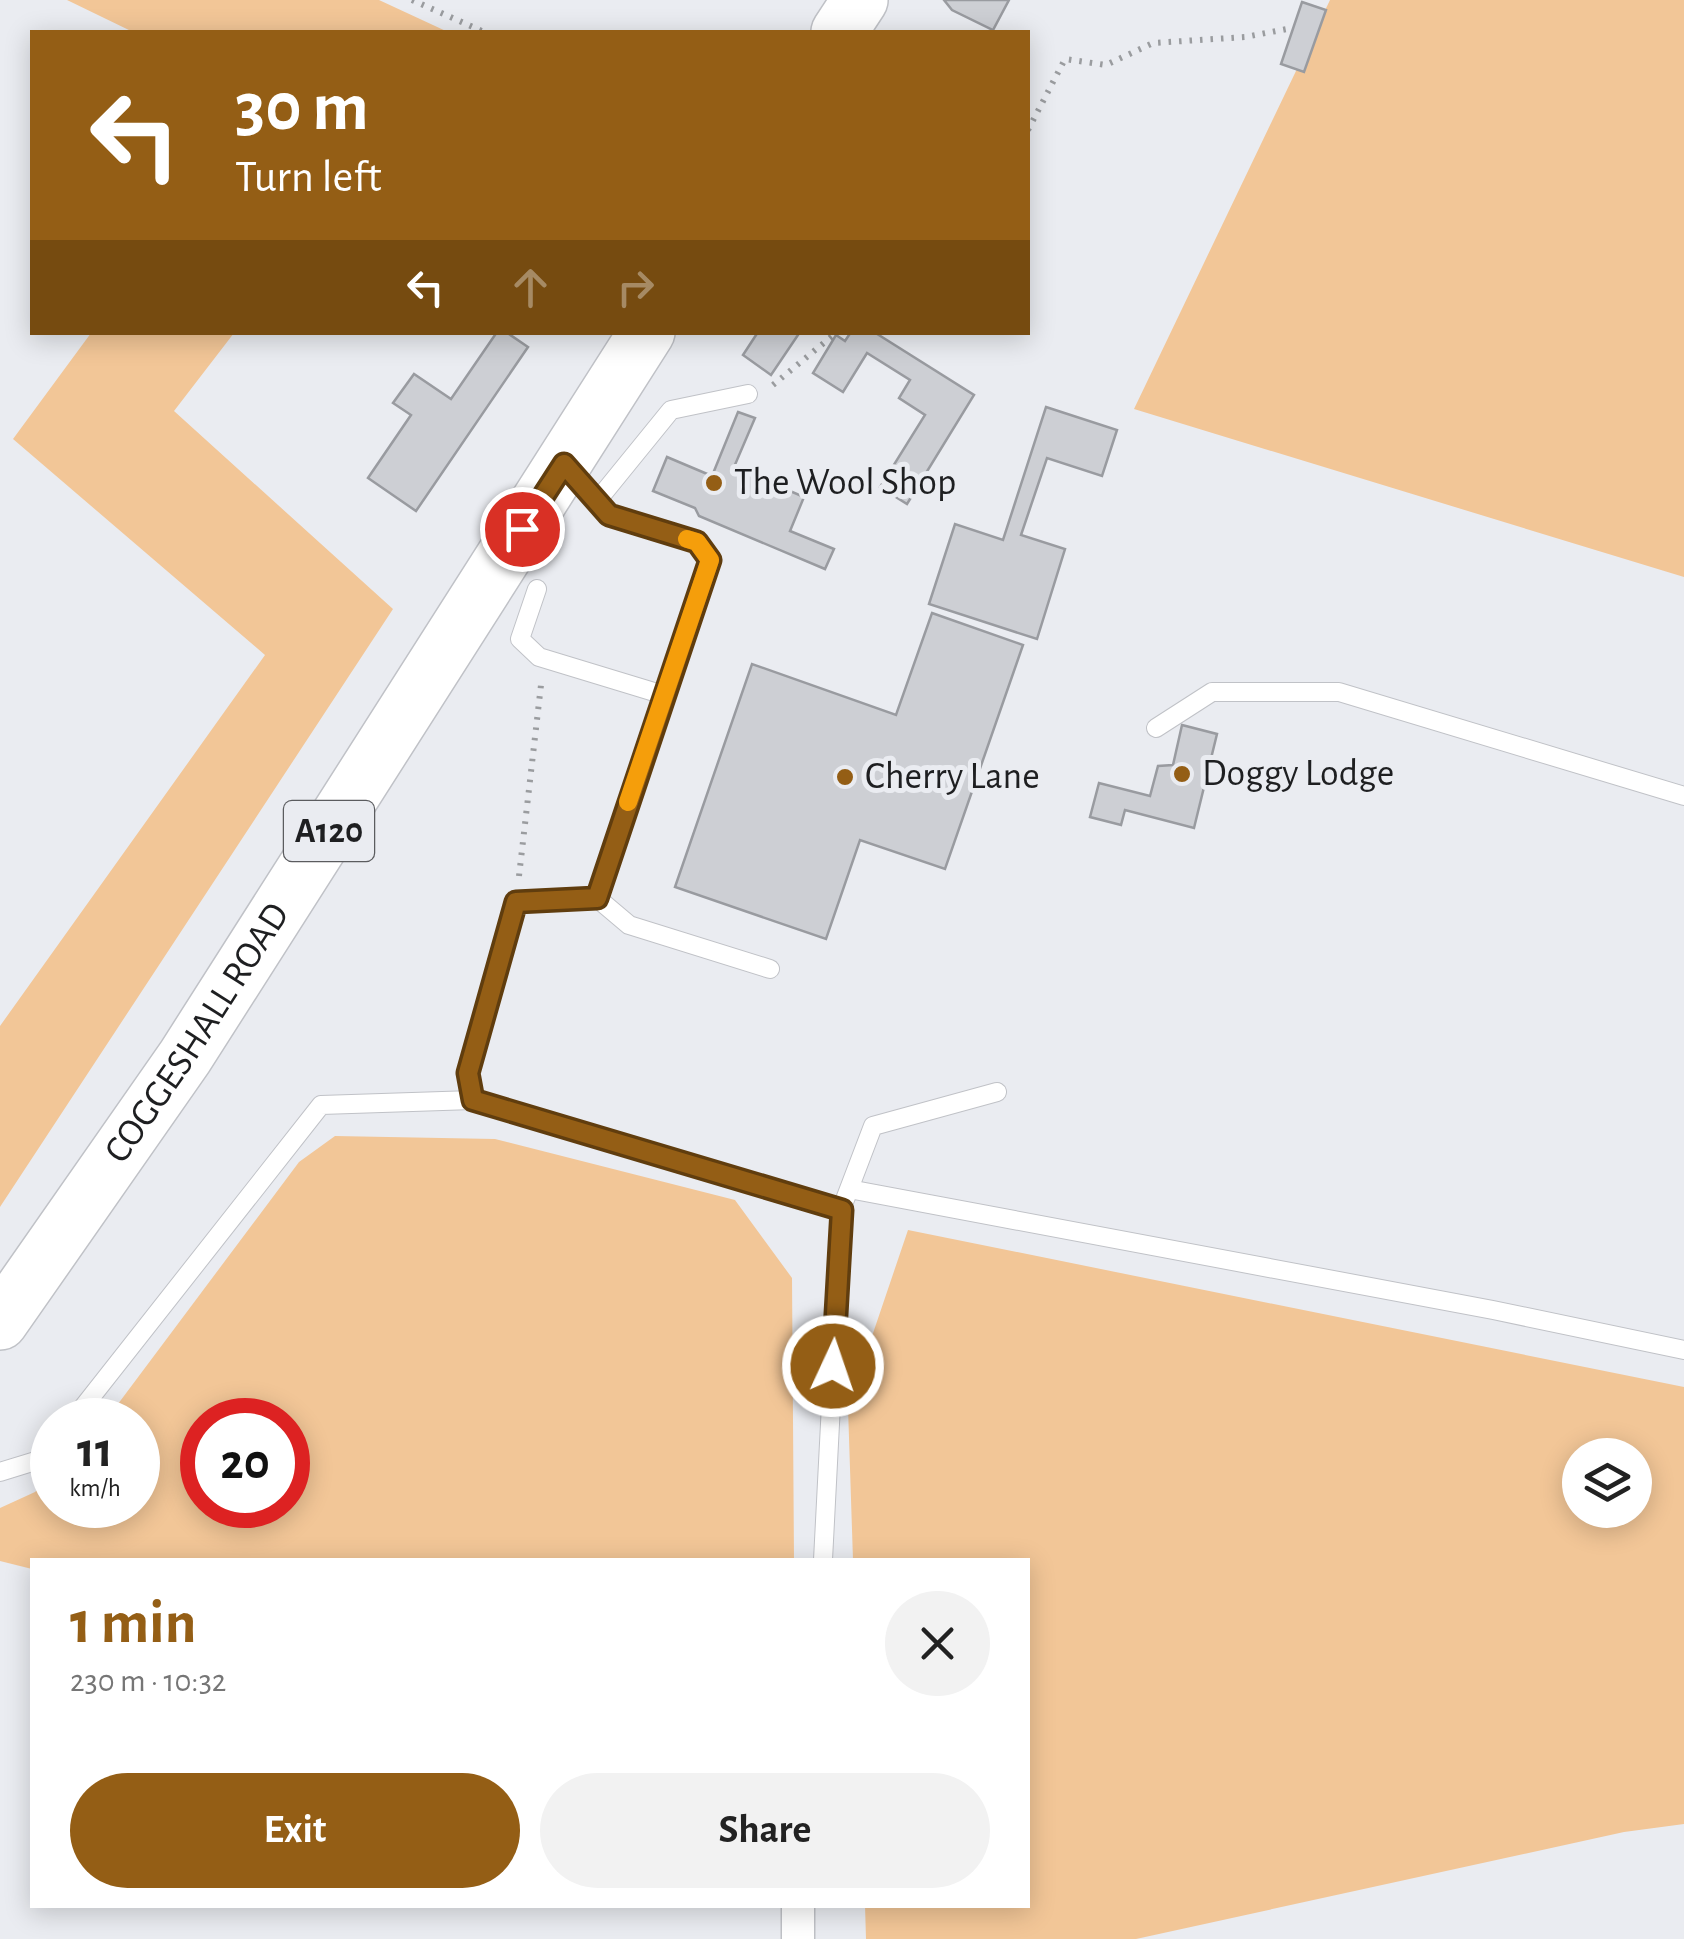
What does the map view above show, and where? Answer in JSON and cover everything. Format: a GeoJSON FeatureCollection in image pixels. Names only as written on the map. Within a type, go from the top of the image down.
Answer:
{"type":"FeatureCollection","features":[{"type":"Feature","properties":{"kind":"highway"},"geometry":{"type":"LineString","coordinates":[[841,30],[860,0]]}},
{"type":"Feature","properties":{"kind":"highway","name":"COGGESHALL ROAD"},"geometry":{"type":"LineString","coordinates":[[0,1322],[580,482],[646,335]]}},
{"type":"Feature","properties":{"kind":"street"},"geometry":{"type":"LineString","coordinates":[[798,1908],[798,1939]]}},
{"type":"Feature","properties":{"kind":"lane"},"geometry":{"type":"LineString","coordinates":[[597,898],[710,560],[697,542],[609,515],[580,482],[671,410],[748,394]]}},
{"type":"Feature","properties":{"kind":"lane"},"geometry":{"type":"LineString","coordinates":[[537,589],[520,638],[539,656],[664,695]]}},
{"type":"Feature","properties":{"kind":"lane"},"geometry":{"type":"LineString","coordinates":[[1156,728],[1212,692],[1339,692],[1684,796]]}},
{"type":"Feature","properties":{"kind":"lane"},"geometry":{"type":"LineString","coordinates":[[473,1100],[468,1073],[516,902],[597,898],[629,925],[770,968]]}},
{"type":"Feature","properties":{"kind":"lane"},"geometry":{"type":"LineString","coordinates":[[823,1558],[842,1210],[848,1189],[873,1126],[997,1092]]}},
{"type":"Feature","properties":{"kind":"lane"},"geometry":{"type":"LineString","coordinates":[[89,1398],[322,1105],[473,1100],[842,1210]]}},
{"type":"Feature","properties":{"kind":"lane"},"geometry":{"type":"LineString","coordinates":[[848,1189],[1493,1310],[1684,1350]]}},
{"type":"Feature","properties":{"kind":"lane"},"geometry":{"type":"LineString","coordinates":[[0,1472],[30,1463]]}},
{"type":"Feature","properties":{"kind":"path"},"geometry":{"type":"LineString","coordinates":[[412,0],[480,30]]}},
{"type":"Feature","properties":{"kind":"path"},"geometry":{"type":"LineString","coordinates":[[1030,126],[1064,59],[1106,65],[1154,43],[1245,38],[1292,28]]}},
{"type":"Feature","properties":{"kind":"path"},"geometry":{"type":"LineString","coordinates":[[748,394],[782,381],[834,335]]}},
{"type":"Feature","properties":{"kind":"path"},"geometry":{"type":"LineString","coordinates":[[516,902],[543,666]]}},
{"type":"Feature","properties":{"kind":"shaded area"},"geometry":{"type":"Polygon","coordinates":[[[67,0],[379,0],[444,30],[129,30],[67,0]]]}},
{"type":"Feature","properties":{"kind":"shaded area"},"geometry":{"type":"Polygon","coordinates":[[[1330,0],[1684,0],[1684,577],[1134,409],[1330,0]]]}},
{"type":"Feature","properties":{"kind":"shaded area"},"geometry":{"type":"Polygon","coordinates":[[[90,335],[232,335],[174,411],[393,609],[0,1207],[0,1026],[265,655],[13,439],[90,335]]]}},
{"type":"Feature","properties":{"kind":"shaded area"},"geometry":{"type":"Polygon","coordinates":[[[335,1136],[495,1139],[735,1200],[792,1278],[794,1558],[30,1558],[30,1568],[0,1561],[0,1508],[30,1494],[30,1528],[160,1528],[160,1398],[122,1398],[299,1162],[335,1136]]]}},
{"type":"Feature","properties":{"kind":"shaded area"},"geometry":{"type":"Polygon","coordinates":[[[908,1230],[1684,1387],[1684,1824],[1624,1832],[1136,1939],[866,1939],[865,1908],[1030,1908],[1030,1558],[853,1558],[848,1407],[908,1230]]]}},
{"type":"Feature","properties":{"kind":"building"},"geometry":{"type":"Polygon","coordinates":[[[944,0],[1009,0],[993,30],[952,10],[944,0]]]}},
{"type":"Feature","properties":{"kind":"building"},"geometry":{"type":"Polygon","coordinates":[[[1302,2],[1326,10],[1304,72],[1281,64],[1302,2]]]}},
{"type":"Feature","properties":{"kind":"building"},"geometry":{"type":"Polygon","coordinates":[[[495,335],[510,335],[528,347],[416,511],[368,478],[411,415],[393,403],[414,374],[451,399],[495,335]]]}},
{"type":"Feature","properties":{"kind":"building"},"geometry":{"type":"Polygon","coordinates":[[[756,335],[798,335],[771,375],[743,355],[756,335]]]}},
{"type":"Feature","properties":{"kind":"building"},"geometry":{"type":"Polygon","coordinates":[[[836,335],[845,341],[849,335],[879,335],[974,395],[907,504],[880,487],[925,415],[899,398],[910,380],[867,353],[843,392],[813,373],[836,335]]]}},
{"type":"Feature","properties":{"kind":"building"},"geometry":{"type":"Polygon","coordinates":[[[1046,407],[1117,430],[1102,476],[1047,458],[1021,535],[1065,549],[1037,639],[929,604],[955,524],[1003,540],[1046,407]]]}},
{"type":"Feature","properties":{"kind":"building","name":"The Wool Shop"},"geometry":{"type":"Polygon","coordinates":[[[738,412],[755,418],[734,467],[804,497],[790,531],[834,549],[825,569],[699,516],[695,508],[653,491],[667,457],[712,476],[738,412]]]}},
{"type":"Feature","properties":{"kind":"building","name":"Cherry Lane"},"geometry":{"type":"Polygon","coordinates":[[[932,613],[1023,645],[945,869],[860,840],[826,939],[675,887],[752,664],[896,715],[932,613]]]}},
{"type":"Feature","properties":{"kind":"building","name":"Doggy Lodge"},"geometry":{"type":"Polygon","coordinates":[[[1182,725],[1217,734],[1194,828],[1125,810],[1121,825],[1090,817],[1099,783],[1150,796],[1158,766],[1173,765],[1182,725]]]}},
{"type":"Feature","properties":{"kind":"slow traffic"},"geometry":{"type":"LineString","coordinates":[[628,802],[710,560],[697,542],[687,539]]}},
{"type":"Feature","properties":{"kind":"place","name":"The Wool Shop"},"geometry":{"type":"Point","coordinates":[714,483]}},
{"type":"Feature","properties":{"kind":"place","name":"Doggy Lodge"},"geometry":{"type":"Point","coordinates":[1182,774]}},
{"type":"Feature","properties":{"kind":"place","name":"Cherry Lane"},"geometry":{"type":"Point","coordinates":[845,777]}},
{"type":"Feature","properties":{"kind":"route"},"geometry":{"type":"LineString","coordinates":[[522,529],[564,464],[609,515],[697,542],[710,560],[597,898],[516,902],[468,1073],[473,1100],[842,1210],[833,1366]]}}]}
